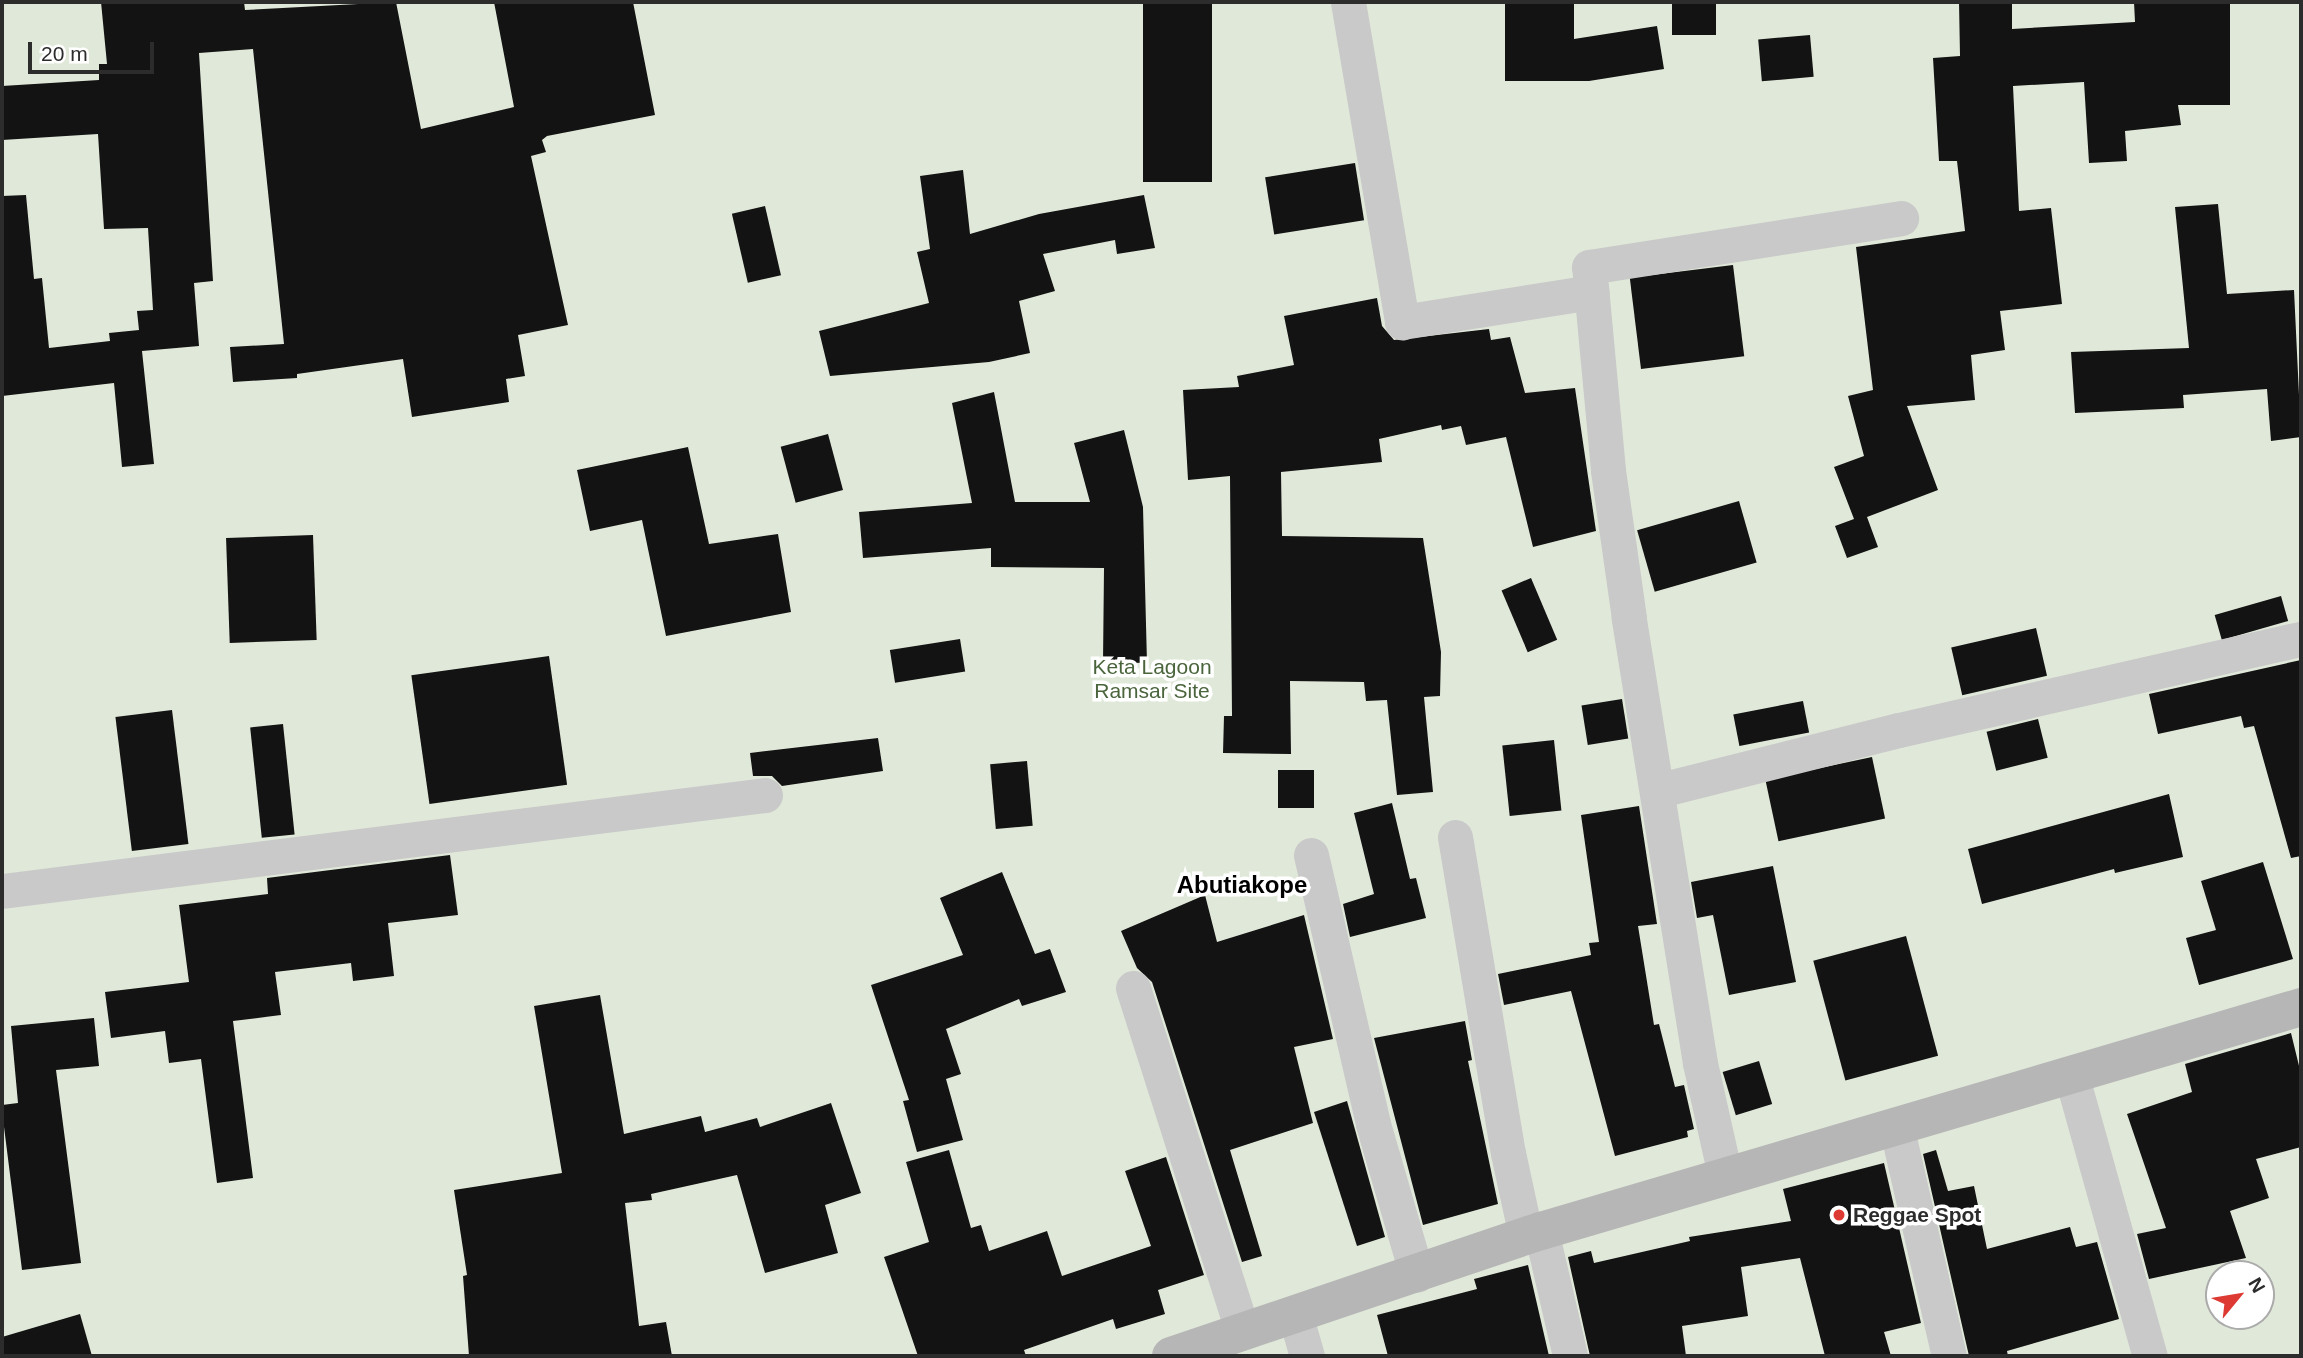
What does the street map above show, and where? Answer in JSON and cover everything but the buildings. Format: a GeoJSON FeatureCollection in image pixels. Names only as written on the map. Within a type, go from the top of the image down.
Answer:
{"type":"FeatureCollection","features":[{"type":"Feature","properties":{"kind":"main road"},"geometry":{"type":"LineString","coordinates":[[1171,1356],[1417,1275],[1534,1233],[2301,1007]]}},
{"type":"Feature","properties":{"kind":"street"},"geometry":{"type":"LineString","coordinates":[[1348,2],[1402,322],[1592,292]]}},
{"type":"Feature","properties":{"kind":"street"},"geometry":{"type":"LineString","coordinates":[[1726,1175],[1700,1063],[1660,790],[1608,470],[1589,267],[1901,218]]}},
{"type":"Feature","properties":{"kind":"street"},"geometry":{"type":"LineString","coordinates":[[1660,790],[1899,730],[2301,639]]}},
{"type":"Feature","properties":{"kind":"street"},"geometry":{"type":"LineString","coordinates":[[2,891],[765,795]]}},
{"type":"Feature","properties":{"kind":"street"},"geometry":{"type":"LineString","coordinates":[[1455,837],[1508,1153],[1570,1356]]}},
{"type":"Feature","properties":{"kind":"street"},"geometry":{"type":"LineString","coordinates":[[1311,855],[1373,1124],[1417,1275]]}},
{"type":"Feature","properties":{"kind":"street"},"geometry":{"type":"LineString","coordinates":[[1133,988],[1243,1332]]}},
{"type":"Feature","properties":{"kind":"street"},"geometry":{"type":"LineString","coordinates":[[2071,1074],[2150,1356]]}},
{"type":"Feature","properties":{"kind":"street"},"geometry":{"type":"LineString","coordinates":[[1896,1125],[1949,1356]]}},
{"type":"Feature","properties":{"kind":"street"},"geometry":{"type":"LineString","coordinates":[[1295,1314],[1307,1356]]}},
{"type":"Feature","properties":{"kind":"green space","name":"Keta Lagoon Ramsar Site"},"geometry":{"type":"Polygon","coordinates":[[[2,2],[2301,2],[2301,1356],[2,1356],[2,2]]]}},
{"type":"Feature","properties":{"kind":"place","name":"Reggae Spot"},"geometry":{"type":"Point","coordinates":[1839,1215]}},
{"type":"Feature","properties":{"kind":"district","name":"Abutiakope"},"geometry":{"type":"Point","coordinates":[1242,885]}}]}
